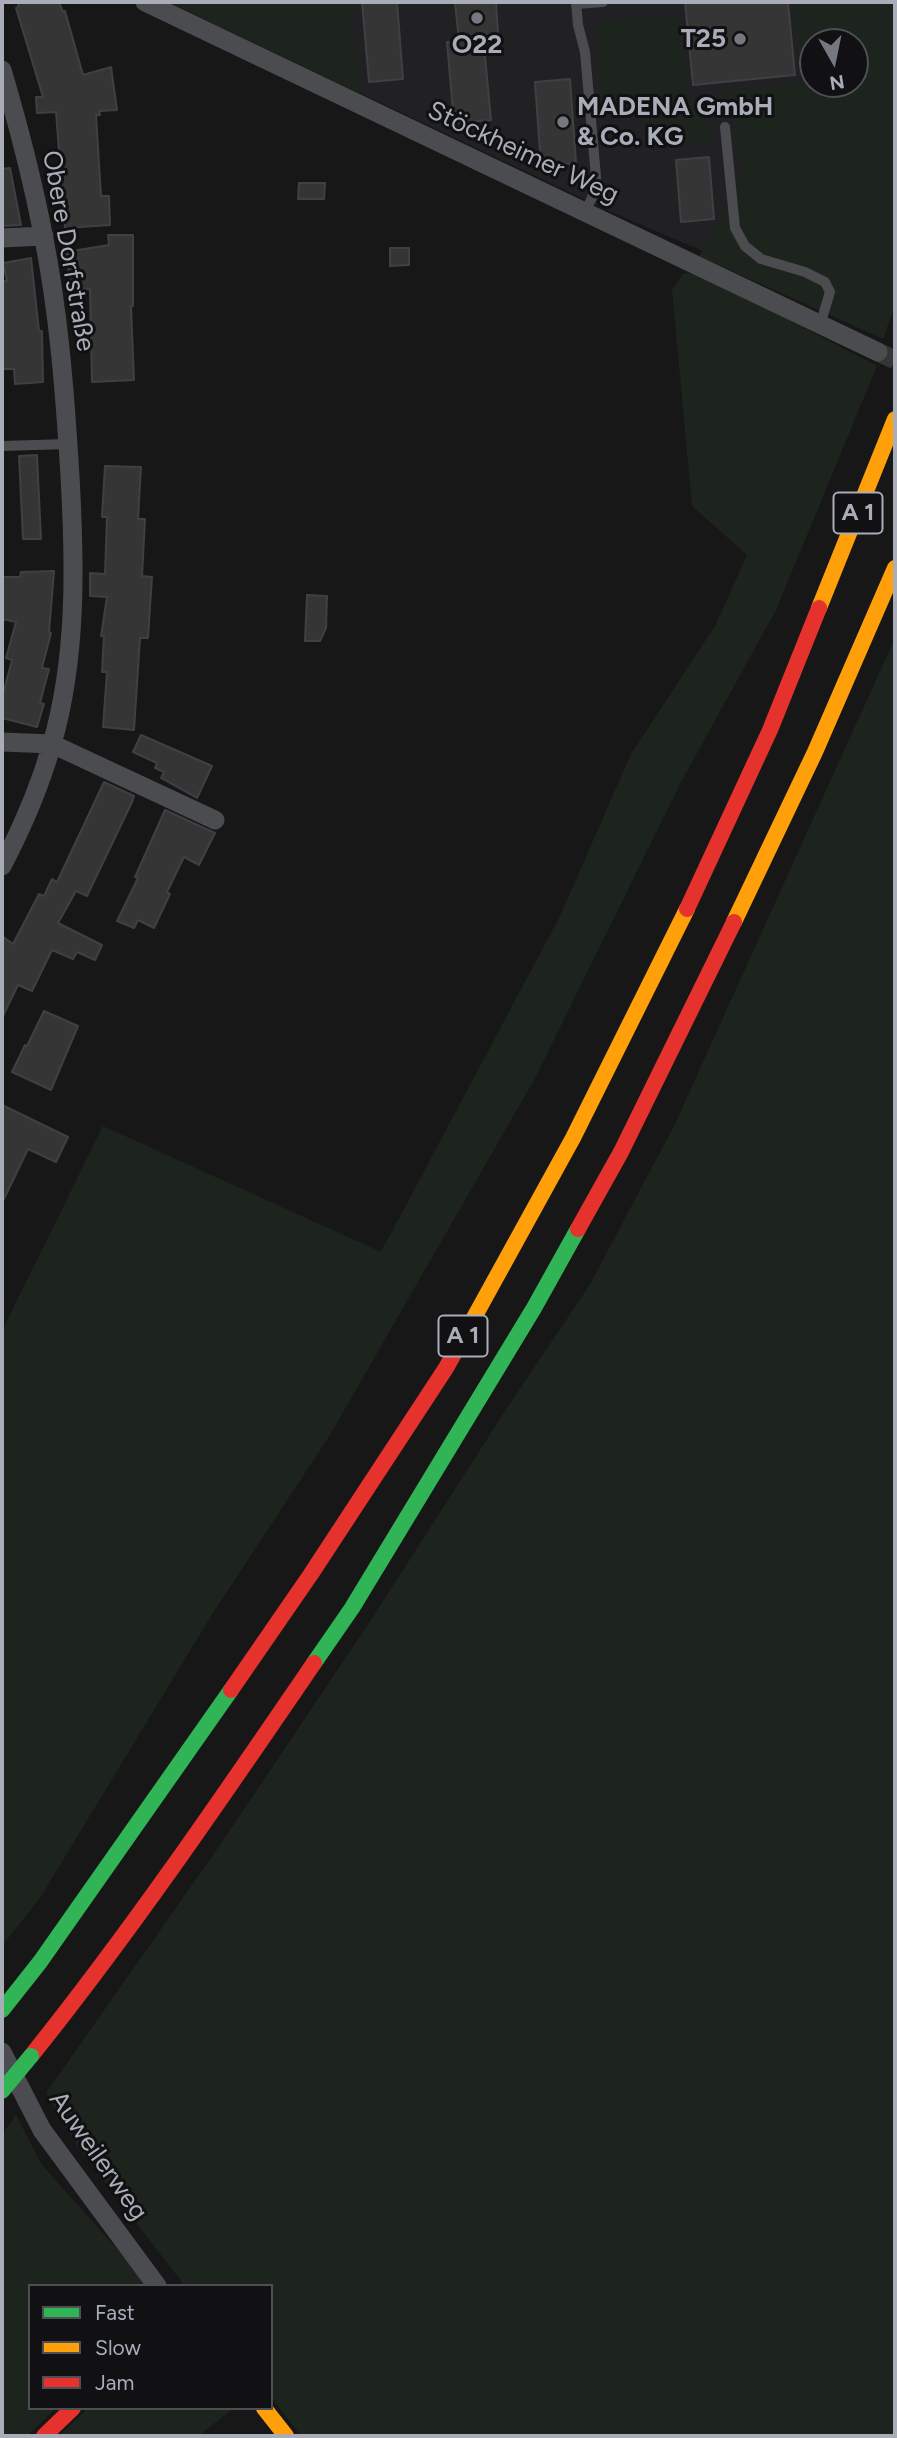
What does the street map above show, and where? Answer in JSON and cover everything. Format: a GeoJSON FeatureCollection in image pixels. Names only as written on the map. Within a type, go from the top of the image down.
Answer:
{"type":"FeatureCollection","features":[{"type":"Feature","properties":{"kind":"main road","name":"A 1"},"geometry":{"type":"LineString","coordinates":[[3,2008],[40,1962],[157,1798],[311,1574],[446,1368],[573,1138],[680,924],[770,730],[895,419]]}},
{"type":"Feature","properties":{"kind":"main road","name":"A 1"},"geometry":{"type":"LineString","coordinates":[[2,2091],[67,2011],[202,1826],[352,1608],[534,1308],[621,1152],[716,961],[816,752],[895,568]]}},
{"type":"Feature","properties":{"kind":"main road"},"geometry":{"type":"LineString","coordinates":[[44,2436],[71,2410]]}},
{"type":"Feature","properties":{"kind":"main road"},"geometry":{"type":"LineString","coordinates":[[266,2410],[286,2436]]}},
{"type":"Feature","properties":{"kind":"street","name":"Stöckheimer Weg"},"geometry":{"type":"LineString","coordinates":[[145,2],[878,352]]}},
{"type":"Feature","properties":{"kind":"street","name":"Obere Dorfstraße"},"geometry":{"type":"LineString","coordinates":[[2,70],[23,141],[44,236],[57,325],[73,535],[73,605],[64,682],[52,744],[17,837],[2,866]]}},
{"type":"Feature","properties":{"kind":"street"},"geometry":{"type":"LineString","coordinates":[[2,238],[44,236]]}},
{"type":"Feature","properties":{"kind":"street"},"geometry":{"type":"LineString","coordinates":[[2,742],[52,744],[215,820]]}},
{"type":"Feature","properties":{"kind":"street","name":"Auweilerweg"},"geometry":{"type":"LineString","coordinates":[[2,2052],[43,2130],[156,2284]]}},
{"type":"Feature","properties":{"kind":"lane"},"geometry":{"type":"LineString","coordinates":[[585,211],[592,198],[596,177],[585,52],[576,3],[603,2]]}},
{"type":"Feature","properties":{"kind":"lane"},"geometry":{"type":"LineString","coordinates":[[725,127],[735,229],[745,246],[761,259],[804,272],[825,282],[830,292],[820,325]]}},
{"type":"Feature","properties":{"kind":"lane"},"geometry":{"type":"LineString","coordinates":[[2,446],[68,444]]}},
{"type":"Feature","properties":{"kind":"shaded area"},"geometry":{"type":"Polygon","coordinates":[[[168,2],[895,2],[869,63],[869,28],[799,28],[799,98],[854,98],[775,282],[609,211],[168,2]]]}},
{"type":"Feature","properties":{"kind":"shaded area"},"geometry":{"type":"Polygon","coordinates":[[[168,2],[351,2],[359,93],[168,2]]]}},
{"type":"Feature","properties":{"kind":"shaded area"},"geometry":{"type":"Polygon","coordinates":[[[794,2],[895,2],[895,305],[883,339],[699,256],[721,223],[743,165],[736,150],[727,90],[799,82],[799,98],[869,98],[869,28],[799,28],[799,59],[794,2]]]}},
{"type":"Feature","properties":{"kind":"shaded area"},"geometry":{"type":"Polygon","coordinates":[[[680,16],[689,107],[601,114],[596,34],[599,25],[607,20],[680,16]]]}},
{"type":"Feature","properties":{"kind":"shaded area"},"geometry":{"type":"Polygon","coordinates":[[[707,109],[710,144],[648,149],[644,114],[707,109]]]}},
{"type":"Feature","properties":{"kind":"shaded area"},"geometry":{"type":"Polygon","coordinates":[[[684,273],[703,275],[877,366],[776,610],[681,782],[534,1080],[330,1435],[211,1616],[40,1898],[2,1946],[2,1331],[103,1126],[381,1252],[560,916],[631,754],[715,626],[747,555],[692,506],[672,289],[684,273]]]}},
{"type":"Feature","properties":{"kind":"shaded area"},"geometry":{"type":"Polygon","coordinates":[[[895,638],[895,2436],[301,2436],[273,2400],[273,2284],[183,2284],[77,2146],[46,2093],[220,1845],[589,1286],[674,1126],[895,638]]]}},
{"type":"Feature","properties":{"kind":"shaded area"},"geometry":{"type":"Polygon","coordinates":[[[16,2115],[42,2165],[148,2284],[28,2284],[28,2410],[54,2410],[27,2436],[2,2436],[2,2134],[16,2115]]]}},
{"type":"Feature","properties":{"kind":"shaded area"},"geometry":{"type":"Polygon","coordinates":[[[86,2410],[231,2410],[198,2436],[59,2436],[86,2410]]]}},
{"type":"Feature","properties":{"kind":"building"},"geometry":{"type":"Polygon","coordinates":[[[17,2],[59,2],[63,12],[65,11],[83,75],[111,67],[117,110],[99,111],[100,115],[96,115],[101,196],[109,196],[110,225],[65,228],[56,112],[37,113],[36,97],[43,97],[16,8],[19,6],[17,2]]]}},
{"type":"Feature","properties":{"kind":"building"},"geometry":{"type":"Polygon","coordinates":[[[362,2],[397,2],[403,79],[369,82],[362,2]]]}},
{"type":"Feature","properties":{"kind":"building"},"geometry":{"type":"Polygon","coordinates":[[[455,2],[496,2],[498,34],[483,35],[491,120],[454,123],[447,42],[459,41],[455,2]]]}},
{"type":"Feature","properties":{"kind":"building","name":"T25"},"geometry":{"type":"Polygon","coordinates":[[[685,2],[788,2],[795,75],[693,85],[685,2]]]}},
{"type":"Feature","properties":{"kind":"building"},"geometry":{"type":"Polygon","coordinates":[[[570,79],[576,163],[541,166],[535,82],[570,79]]]}},
{"type":"Feature","properties":{"kind":"building"},"geometry":{"type":"Polygon","coordinates":[[[709,157],[714,219],[681,222],[676,160],[709,157]]]}},
{"type":"Feature","properties":{"kind":"building"},"geometry":{"type":"Polygon","coordinates":[[[10,168],[21,225],[2,226],[2,169],[10,168]]]}},
{"type":"Feature","properties":{"kind":"building"},"geometry":{"type":"Polygon","coordinates":[[[299,183],[325,183],[324,199],[298,199],[299,183]]]}},
{"type":"Feature","properties":{"kind":"building"},"geometry":{"type":"Polygon","coordinates":[[[108,235],[133,235],[131,306],[134,380],[92,382],[90,289],[71,291],[66,252],[109,245],[108,235]]]}},
{"type":"Feature","properties":{"kind":"building"},"geometry":{"type":"Polygon","coordinates":[[[390,248],[409,248],[409,265],[390,266],[390,248]]]}},
{"type":"Feature","properties":{"kind":"building"},"geometry":{"type":"Polygon","coordinates":[[[31,258],[39,331],[42,331],[43,382],[15,384],[14,369],[4,369],[2,357],[2,281],[7,281],[3,263],[31,258]]]}},
{"type":"Feature","properties":{"kind":"building"},"geometry":{"type":"Polygon","coordinates":[[[37,455],[41,539],[23,539],[19,456],[37,455]]]}},
{"type":"Feature","properties":{"kind":"building"},"geometry":{"type":"Polygon","coordinates":[[[105,466],[141,467],[138,519],[145,519],[142,576],[152,577],[148,638],[140,638],[134,730],[103,727],[107,672],[102,672],[104,636],[101,636],[107,597],[90,596],[90,573],[105,574],[107,517],[102,517],[105,466]]]}},
{"type":"Feature","properties":{"kind":"building"},"geometry":{"type":"Polygon","coordinates":[[[54,571],[51,633],[42,668],[49,669],[40,703],[44,704],[37,727],[2,718],[2,698],[12,660],[6,658],[16,622],[2,619],[2,577],[20,577],[21,572],[54,571]]]}},
{"type":"Feature","properties":{"kind":"building"},"geometry":{"type":"Polygon","coordinates":[[[307,595],[327,596],[326,628],[320,641],[305,641],[307,595]]]}},
{"type":"Feature","properties":{"kind":"building"},"geometry":{"type":"Polygon","coordinates":[[[141,735],[212,766],[197,798],[161,778],[164,772],[155,768],[157,763],[133,752],[141,735]]]}},
{"type":"Feature","properties":{"kind":"building"},"geometry":{"type":"Polygon","coordinates":[[[104,782],[134,796],[87,896],[76,891],[58,923],[102,945],[95,960],[77,952],[73,959],[52,950],[32,991],[18,985],[2,1018],[2,936],[13,944],[39,894],[44,896],[52,879],[57,882],[104,782]]]}},
{"type":"Feature","properties":{"kind":"building"},"geometry":{"type":"Polygon","coordinates":[[[165,810],[215,833],[199,865],[184,857],[154,928],[138,920],[134,928],[117,921],[138,878],[135,877],[165,810]]]}},
{"type":"Feature","properties":{"kind":"building"},"geometry":{"type":"Polygon","coordinates":[[[44,1011],[78,1026],[51,1090],[12,1072],[44,1011]]]}},
{"type":"Feature","properties":{"kind":"building"},"geometry":{"type":"Polygon","coordinates":[[[2,1105],[68,1137],[56,1162],[28,1149],[2,1203],[2,1105]]]}},
{"type":"Feature","properties":{"kind":"tunnel"},"geometry":{"type":"LineString","coordinates":[[878,352],[895,360]]}},
{"type":"Feature","properties":{"kind":"traffic: fast"},"geometry":{"type":"LineString","coordinates":[[314,1663],[352,1608],[534,1308],[578,1229]]}},
{"type":"Feature","properties":{"kind":"traffic: fast"},"geometry":{"type":"LineString","coordinates":[[2,2010],[40,1962],[231,1690]]}},
{"type":"Feature","properties":{"kind":"traffic: fast"},"geometry":{"type":"LineString","coordinates":[[2,2091],[31,2056]]}},
{"type":"Feature","properties":{"kind":"traffic: slow"},"geometry":{"type":"LineString","coordinates":[[819,608],[895,419]]}},
{"type":"Feature","properties":{"kind":"traffic: slow"},"geometry":{"type":"LineString","coordinates":[[734,922],[815,752],[895,568]]}},
{"type":"Feature","properties":{"kind":"traffic: slow"},"geometry":{"type":"LineString","coordinates":[[465,1334],[573,1138],[687,909]]}},
{"type":"Feature","properties":{"kind":"traffic: slow"},"geometry":{"type":"LineString","coordinates":[[266,2410],[286,2436]]}},
{"type":"Feature","properties":{"kind":"traffic: jam"},"geometry":{"type":"LineString","coordinates":[[687,909],[770,730],[819,608]]}},
{"type":"Feature","properties":{"kind":"traffic: jam"},"geometry":{"type":"LineString","coordinates":[[578,1229],[621,1152],[734,922]]}},
{"type":"Feature","properties":{"kind":"traffic: jam"},"geometry":{"type":"LineString","coordinates":[[231,1690],[311,1574],[446,1368],[465,1334]]}},
{"type":"Feature","properties":{"kind":"traffic: jam"},"geometry":{"type":"LineString","coordinates":[[31,2056],[141,1911],[314,1663]]}},
{"type":"Feature","properties":{"kind":"traffic: jam"},"geometry":{"type":"LineString","coordinates":[[44,2436],[71,2410]]}},
{"type":"Feature","properties":{"kind":"place","name":"O22"},"geometry":{"type":"Point","coordinates":[477,18]}},
{"type":"Feature","properties":{"kind":"place","name":"T25"},"geometry":{"type":"Point","coordinates":[740,39]}},
{"type":"Feature","properties":{"kind":"place","name":"MADENA GmbH & Co. KG"},"geometry":{"type":"Point","coordinates":[563,122]}}]}
